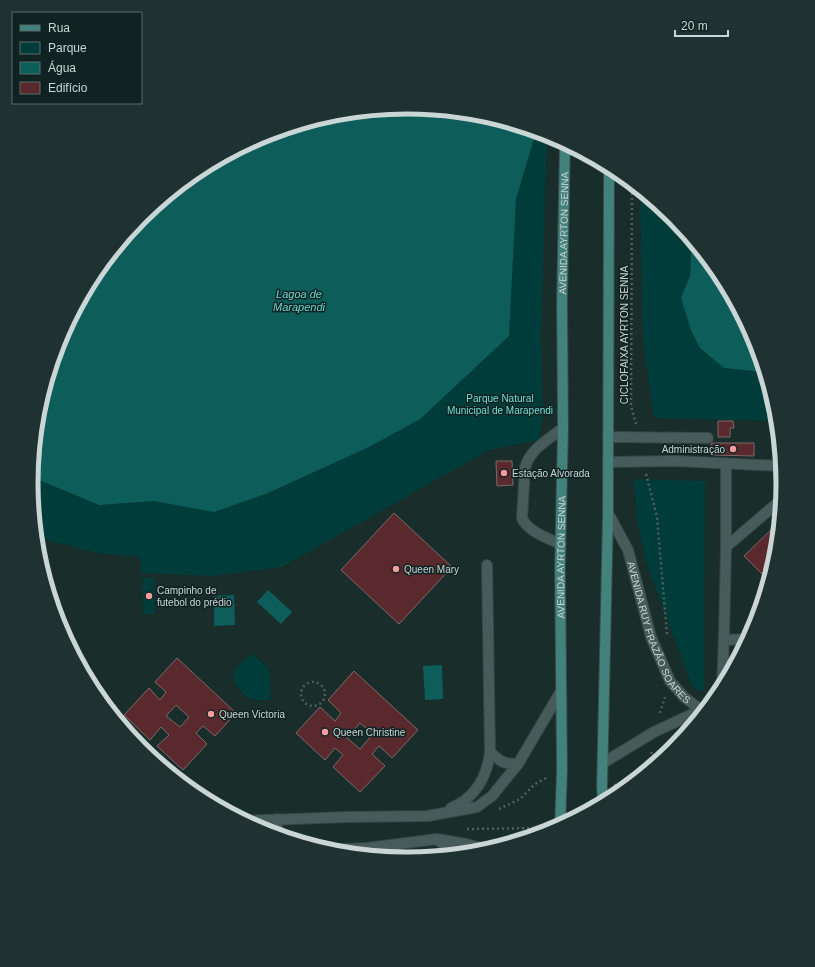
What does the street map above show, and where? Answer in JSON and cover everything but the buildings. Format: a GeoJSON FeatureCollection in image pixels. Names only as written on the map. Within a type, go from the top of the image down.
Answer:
{"type":"FeatureCollection","features":[{"type":"Feature","properties":{"kind":"main road","name":"AVENIDA AYRTON SENNA"},"geometry":{"type":"LineString","coordinates":[[560,820],[562,770],[560,544],[563,428],[562,301],[565,149]]}},
{"type":"Feature","properties":{"kind":"main road"},"geometry":{"type":"LineString","coordinates":[[603,797],[608,513],[609,174]]}},
{"type":"Feature","properties":{"kind":"street"},"geometry":{"type":"LineString","coordinates":[[560,544],[529,528],[524,524],[522,518],[524,468],[526,460],[532,453],[563,428]]}},
{"type":"Feature","properties":{"kind":"street"},"geometry":{"type":"LineString","coordinates":[[608,437],[708,438]]}},
{"type":"Feature","properties":{"kind":"street"},"geometry":{"type":"LineString","coordinates":[[608,462],[642,461],[776,466]]}},
{"type":"Feature","properties":{"kind":"street"},"geometry":{"type":"LineString","coordinates":[[723,676],[726,547],[726,463]]}},
{"type":"Feature","properties":{"kind":"street"},"geometry":{"type":"LineString","coordinates":[[726,547],[776,504]]}},
{"type":"Feature","properties":{"kind":"street","name":"AVENIDA RUY FRAZÃO SOARES"},"geometry":{"type":"LineString","coordinates":[[608,513],[628,550],[651,637],[670,681],[684,698],[701,708]]}},
{"type":"Feature","properties":{"kind":"street"},"geometry":{"type":"LineString","coordinates":[[428,816],[460,804],[475,791],[484,778],[489,765],[487,565]]}},
{"type":"Feature","properties":{"kind":"street"},"geometry":{"type":"LineString","coordinates":[[724,637],[743,639]]}},
{"type":"Feature","properties":{"kind":"street"},"geometry":{"type":"LineString","coordinates":[[256,820],[428,816],[477,806],[492,796],[518,764],[561,691]]}},
{"type":"Feature","properties":{"kind":"street","name":"AVENIDA RUY FRAZÃO SOARES"},"geometry":{"type":"LineString","coordinates":[[603,763],[654,732],[697,713]]}},
{"type":"Feature","properties":{"kind":"street"},"geometry":{"type":"LineString","coordinates":[[490,752],[506,764],[518,764]]}},
{"type":"Feature","properties":{"kind":"street"},"geometry":{"type":"LineString","coordinates":[[277,819],[277,829]]}},
{"type":"Feature","properties":{"kind":"street"},"geometry":{"type":"LineString","coordinates":[[351,849],[437,839],[476,847]]}},
{"type":"Feature","properties":{"kind":"street"},"geometry":{"type":"LineString","coordinates":[[437,839],[451,850]]}},
{"type":"Feature","properties":{"kind":"path","name":"CICLOFAIXA AYRTON SENNA"},"geometry":{"type":"LineString","coordinates":[[632,190],[631,406],[640,437]]}},
{"type":"Feature","properties":{"kind":"path"},"geometry":{"type":"LineString","coordinates":[[642,461],[657,517],[667,642]]}},
{"type":"Feature","properties":{"kind":"path"},"geometry":{"type":"LineString","coordinates":[[651,761],[654,732],[670,681]]}},
{"type":"Feature","properties":{"kind":"path"},"geometry":{"type":"LineString","coordinates":[[317,682],[323,687],[324,698],[318,704],[307,704],[302,698],[301,691],[306,684],[317,682]]}},
{"type":"Feature","properties":{"kind":"green space","name":"Parque Natural Municipal de Marapendi"},"geometry":{"type":"Polygon","coordinates":[[[535,137],[547,141],[541,336],[543,415],[539,440],[489,450],[282,567],[212,576],[141,573],[140,557],[97,553],[42,539],[38,480],[99,505],[154,501],[214,512],[268,493],[369,447],[509,336],[516,199],[535,137]]]}},
{"type":"Feature","properties":{"kind":"green space"},"geometry":{"type":"Polygon","coordinates":[[[640,197],[669,222],[692,248],[690,276],[681,298],[724,368],[759,371],[772,421],[654,418],[643,341],[640,197]]]}},
{"type":"Feature","properties":{"kind":"green space"},"geometry":{"type":"Polygon","coordinates":[[[636,479],[705,481],[704,691],[699,691],[692,686],[646,562],[637,520],[634,482],[636,479]]]}},
{"type":"Feature","properties":{"kind":"green space","name":"Campinho de futebol do prédio"},"geometry":{"type":"Polygon","coordinates":[[[154,577],[155,614],[143,614],[142,578],[154,577]]]}},
{"type":"Feature","properties":{"kind":"green space"},"geometry":{"type":"Polygon","coordinates":[[[253,654],[269,669],[271,699],[258,700],[248,697],[240,691],[235,682],[234,677],[238,666],[253,654]]]}},
{"type":"Feature","properties":{"kind":"water","name":"Lagoa de Marapendi"},"geometry":{"type":"Polygon","coordinates":[[[383,115],[432,115],[480,121],[535,137],[516,199],[509,336],[420,419],[369,447],[268,493],[214,512],[154,501],[99,505],[38,480],[41,435],[45,411],[66,342],[76,320],[100,278],[114,259],[146,222],[164,206],[202,176],[244,152],[289,134],[335,121],[383,115]]]}},
{"type":"Feature","properties":{"kind":"water"},"geometry":{"type":"Polygon","coordinates":[[[692,248],[715,278],[739,320],[749,342],[759,371],[724,368],[700,348],[691,330],[681,298],[690,276],[692,248]]]}},
{"type":"Feature","properties":{"kind":"water"},"geometry":{"type":"Polygon","coordinates":[[[268,590],[292,612],[281,624],[257,602],[268,590]]]}},
{"type":"Feature","properties":{"kind":"water"},"geometry":{"type":"Polygon","coordinates":[[[234,595],[235,625],[214,626],[214,596],[234,595]]]}},
{"type":"Feature","properties":{"kind":"water"},"geometry":{"type":"Polygon","coordinates":[[[442,665],[443,699],[425,700],[423,666],[442,665]]]}},
{"type":"Feature","properties":{"kind":"place","name":"Administração"},"geometry":{"type":"Point","coordinates":[733,449]}},
{"type":"Feature","properties":{"kind":"place","name":"Estação Alvorada"},"geometry":{"type":"Point","coordinates":[504,473]}},
{"type":"Feature","properties":{"kind":"place","name":"Queen Mary"},"geometry":{"type":"Point","coordinates":[396,569]}},
{"type":"Feature","properties":{"kind":"place","name":"Campinho de futebol do prédio"},"geometry":{"type":"Point","coordinates":[149,596]}},
{"type":"Feature","properties":{"kind":"place","name":"Queen Victoria"},"geometry":{"type":"Point","coordinates":[211,714]}},
{"type":"Feature","properties":{"kind":"place","name":"Queen Christine"},"geometry":{"type":"Point","coordinates":[325,732]}}]}
